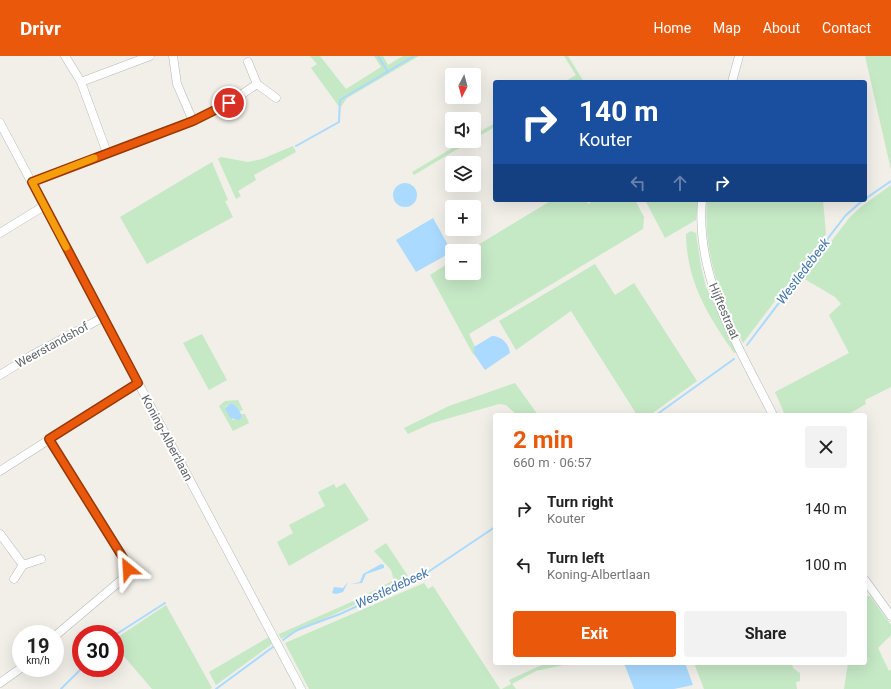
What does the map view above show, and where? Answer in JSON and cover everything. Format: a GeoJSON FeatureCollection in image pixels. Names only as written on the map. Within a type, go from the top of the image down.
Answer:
{"type":"FeatureCollection","features":[{"type":"Feature","properties":{"kind":"street"},"geometry":{"type":"LineString","coordinates":[[65,56],[81,82],[107,153]]}},
{"type":"Feature","properties":{"kind":"street"},"geometry":{"type":"LineString","coordinates":[[81,82],[150,56]]}},
{"type":"Feature","properties":{"kind":"street"},"geometry":{"type":"LineString","coordinates":[[173,56],[177,84],[193,121]]}},
{"type":"Feature","properties":{"kind":"street"},"geometry":{"type":"LineString","coordinates":[[733,80],[739,56]]}},
{"type":"Feature","properties":{"kind":"street"},"geometry":{"type":"LineString","coordinates":[[248,62],[257,84],[276,98]]}},
{"type":"Feature","properties":{"kind":"street"},"geometry":{"type":"LineString","coordinates":[[32,182],[193,121],[229,103],[257,84]]}},
{"type":"Feature","properties":{"kind":"street","name":"Koning-Albertlaan"},"geometry":{"type":"LineString","coordinates":[[0,123],[301,689]]}},
{"type":"Feature","properties":{"kind":"street","name":"Hijftestraat"},"geometry":{"type":"LineString","coordinates":[[702,202],[701,217],[703,242],[706,267],[712,287],[720,308],[773,413]]}},
{"type":"Feature","properties":{"kind":"street"},"geometry":{"type":"LineString","coordinates":[[0,233],[44,206]]}},
{"type":"Feature","properties":{"kind":"street","name":"Weerstandshof"},"geometry":{"type":"LineString","coordinates":[[0,375],[34,354],[104,317]]}},
{"type":"Feature","properties":{"kind":"street"},"geometry":{"type":"LineString","coordinates":[[0,471],[138,383]]}},
{"type":"Feature","properties":{"kind":"street"},"geometry":{"type":"LineString","coordinates":[[49,439],[127,564],[128,569],[126,576],[64,628]]}},
{"type":"Feature","properties":{"kind":"street"},"geometry":{"type":"LineString","coordinates":[[0,534],[23,565]]}},
{"type":"Feature","properties":{"kind":"street"},"geometry":{"type":"LineString","coordinates":[[14,579],[23,565],[41,559]]}},
{"type":"Feature","properties":{"kind":"street"},"geometry":{"type":"LineString","coordinates":[[867,583],[891,616]]}},
{"type":"Feature","properties":{"kind":"street"},"geometry":{"type":"LineString","coordinates":[[0,683],[12,674]]}},
{"type":"Feature","properties":{"kind":"green space"},"geometry":{"type":"Polygon","coordinates":[[[310,56],[320,56],[346,89],[381,67],[374,56],[383,56],[388,65],[403,56],[419,56],[347,98],[340,108],[311,68],[317,64],[310,56]]]}},
{"type":"Feature","properties":{"kind":"green space"},"geometry":{"type":"Polygon","coordinates":[[[564,56],[568,56],[583,80],[567,80],[576,75],[564,56]]]}},
{"type":"Feature","properties":{"kind":"green space"},"geometry":{"type":"Polygon","coordinates":[[[865,56],[891,56],[891,170],[865,56]]]}},
{"type":"Feature","properties":{"kind":"green space"},"geometry":{"type":"Polygon","coordinates":[[[493,124],[493,128],[481,135],[481,131],[493,124]]]}},
{"type":"Feature","properties":{"kind":"green space"},"geometry":{"type":"Polygon","coordinates":[[[293,146],[296,152],[254,175],[256,180],[238,191],[241,196],[236,199],[218,159],[221,157],[248,162],[262,159],[293,146]]]}},
{"type":"Feature","properties":{"kind":"green space"},"geometry":{"type":"Polygon","coordinates":[[[452,148],[459,148],[414,175],[412,172],[452,148]]]}},
{"type":"Feature","properties":{"kind":"green space"},"geometry":{"type":"Polygon","coordinates":[[[212,162],[228,200],[225,201],[233,217],[147,264],[120,217],[212,162]]]}},
{"type":"Feature","properties":{"kind":"green space"},"geometry":{"type":"Polygon","coordinates":[[[891,185],[891,387],[865,400],[866,404],[850,413],[784,413],[775,392],[849,353],[829,315],[841,304],[835,297],[803,278],[850,217],[862,206],[891,185]]]}},
{"type":"Feature","properties":{"kind":"green space"},"geometry":{"type":"Polygon","coordinates":[[[549,202],[587,202],[588,204],[592,202],[636,202],[644,217],[643,229],[469,334],[477,351],[473,354],[430,275],[445,265],[445,280],[481,280],[481,244],[480,244],[549,202]]]}},
{"type":"Feature","properties":{"kind":"green space"},"geometry":{"type":"Polygon","coordinates":[[[646,202],[698,202],[696,220],[665,238],[646,202]]]}},
{"type":"Feature","properties":{"kind":"green space"},"geometry":{"type":"Polygon","coordinates":[[[707,202],[823,202],[826,234],[743,343],[720,291],[711,257],[706,220],[707,202]]]}},
{"type":"Feature","properties":{"kind":"green space"},"geometry":{"type":"Polygon","coordinates":[[[691,231],[696,233],[701,267],[706,287],[737,352],[734,353],[715,325],[700,297],[690,267],[687,251],[686,234],[691,231]]]}},
{"type":"Feature","properties":{"kind":"green space"},"geometry":{"type":"Polygon","coordinates":[[[595,264],[615,295],[634,283],[697,381],[653,413],[636,413],[571,311],[516,350],[499,321],[595,264]]]}},
{"type":"Feature","properties":{"kind":"green space"},"geometry":{"type":"Polygon","coordinates":[[[202,334],[227,380],[209,390],[183,343],[202,334]]]}},
{"type":"Feature","properties":{"kind":"green space"},"geometry":{"type":"Polygon","coordinates":[[[515,383],[537,413],[515,413],[506,405],[499,404],[432,423],[408,434],[404,428],[449,406],[515,383]]]}},
{"type":"Feature","properties":{"kind":"green space"},"geometry":{"type":"Polygon","coordinates":[[[238,400],[243,410],[240,411],[231,403],[225,407],[233,420],[242,417],[241,414],[245,414],[249,423],[233,431],[219,406],[225,401],[238,400]]]}},
{"type":"Feature","properties":{"kind":"green space"},"geometry":{"type":"Polygon","coordinates":[[[345,483],[369,520],[289,566],[277,542],[293,533],[289,525],[325,506],[318,492],[334,484],[336,488],[345,483]]]}},
{"type":"Feature","properties":{"kind":"green space"},"geometry":{"type":"Polygon","coordinates":[[[386,543],[410,579],[281,639],[279,634],[358,599],[394,580],[391,570],[374,551],[386,543]]]}},
{"type":"Feature","properties":{"kind":"green space"},"geometry":{"type":"Polygon","coordinates":[[[424,583],[428,589],[433,586],[500,689],[309,689],[285,643],[424,583]]]}},
{"type":"Feature","properties":{"kind":"green space"},"geometry":{"type":"Polygon","coordinates":[[[867,596],[870,596],[891,625],[891,635],[878,648],[889,671],[891,670],[891,689],[844,689],[848,665],[867,665],[867,596]]]}},
{"type":"Feature","properties":{"kind":"green space"},"geometry":{"type":"Polygon","coordinates":[[[166,605],[212,688],[152,689],[124,656],[124,633],[166,605]]]}},
{"type":"Feature","properties":{"kind":"green space"},"geometry":{"type":"Polygon","coordinates":[[[269,637],[272,644],[216,685],[209,672],[269,637]]]}},
{"type":"Feature","properties":{"kind":"green space"},"geometry":{"type":"Polygon","coordinates":[[[542,665],[563,665],[536,671],[512,684],[516,689],[502,689],[511,684],[509,680],[542,665]]]}},
{"type":"Feature","properties":{"kind":"green space"},"geometry":{"type":"Polygon","coordinates":[[[695,665],[792,665],[794,669],[800,673],[800,681],[796,682],[797,689],[704,689],[695,665]]]}},
{"type":"Feature","properties":{"kind":"water"},"geometry":{"type":"Polygon","coordinates":[[[405,183],[410,184],[416,190],[416,200],[410,206],[405,207],[400,206],[394,200],[393,195],[394,190],[400,184],[405,183]]]}},
{"type":"Feature","properties":{"kind":"water"},"geometry":{"type":"Polygon","coordinates":[[[433,218],[448,244],[445,244],[445,256],[416,272],[396,240],[433,218]]]}},
{"type":"Feature","properties":{"kind":"water"},"geometry":{"type":"Polygon","coordinates":[[[492,336],[502,339],[508,347],[510,353],[485,370],[474,354],[474,347],[492,336]]]}},
{"type":"Feature","properties":{"kind":"water"},"geometry":{"type":"Polygon","coordinates":[[[231,403],[237,407],[242,417],[239,420],[230,418],[225,408],[231,403]]]}},
{"type":"Feature","properties":{"kind":"water"},"geometry":{"type":"Polygon","coordinates":[[[381,564],[384,565],[384,568],[366,574],[362,583],[351,584],[360,582],[363,574],[381,564]]]}},
{"type":"Feature","properties":{"kind":"water"},"geometry":{"type":"Polygon","coordinates":[[[348,582],[343,592],[336,594],[332,593],[334,587],[343,588],[348,582]]]}},
{"type":"Feature","properties":{"kind":"water"},"geometry":{"type":"Polygon","coordinates":[[[625,665],[686,665],[693,685],[674,689],[634,689],[625,665]]]}},
{"type":"Feature","properties":{"kind":"waterway"},"geometry":{"type":"LineString","coordinates":[[378,56],[388,72]]}},
{"type":"Feature","properties":{"kind":"waterway"},"geometry":{"type":"LineString","coordinates":[[296,146],[339,122],[340,100],[414,56]]}},
{"type":"Feature","properties":{"kind":"waterway","name":"Westledebeek"},"geometry":{"type":"LineString","coordinates":[[867,198],[891,181]]}},
{"type":"Feature","properties":{"kind":"waterway","name":"Westledebeek"},"geometry":{"type":"LineString","coordinates":[[747,345],[845,216],[861,202]]}},
{"type":"Feature","properties":{"kind":"waterway","name":"Westledebeek"},"geometry":{"type":"LineString","coordinates":[[659,413],[734,359]]}},
{"type":"Feature","properties":{"kind":"waterway","name":"Westledebeek"},"geometry":{"type":"LineString","coordinates":[[283,640],[297,630],[340,614],[419,578],[493,528]]}},
{"type":"Feature","properties":{"kind":"waterway"},"geometry":{"type":"LineString","coordinates":[[124,629],[165,603]]}},
{"type":"Feature","properties":{"kind":"waterway","name":"Westledebeek"},"geometry":{"type":"LineString","coordinates":[[216,689],[273,647]]}},
{"type":"Feature","properties":{"kind":"waterway"},"geometry":{"type":"LineString","coordinates":[[61,689],[73,677]]}},
{"type":"Feature","properties":{"kind":"slow traffic"},"geometry":{"type":"LineString","coordinates":[[66,247],[32,182],[94,158]]}},
{"type":"Feature","properties":{"kind":"route"},"geometry":{"type":"LineString","coordinates":[[128,569],[127,564],[49,439],[138,383],[32,182],[193,121],[229,103]]}}]}
